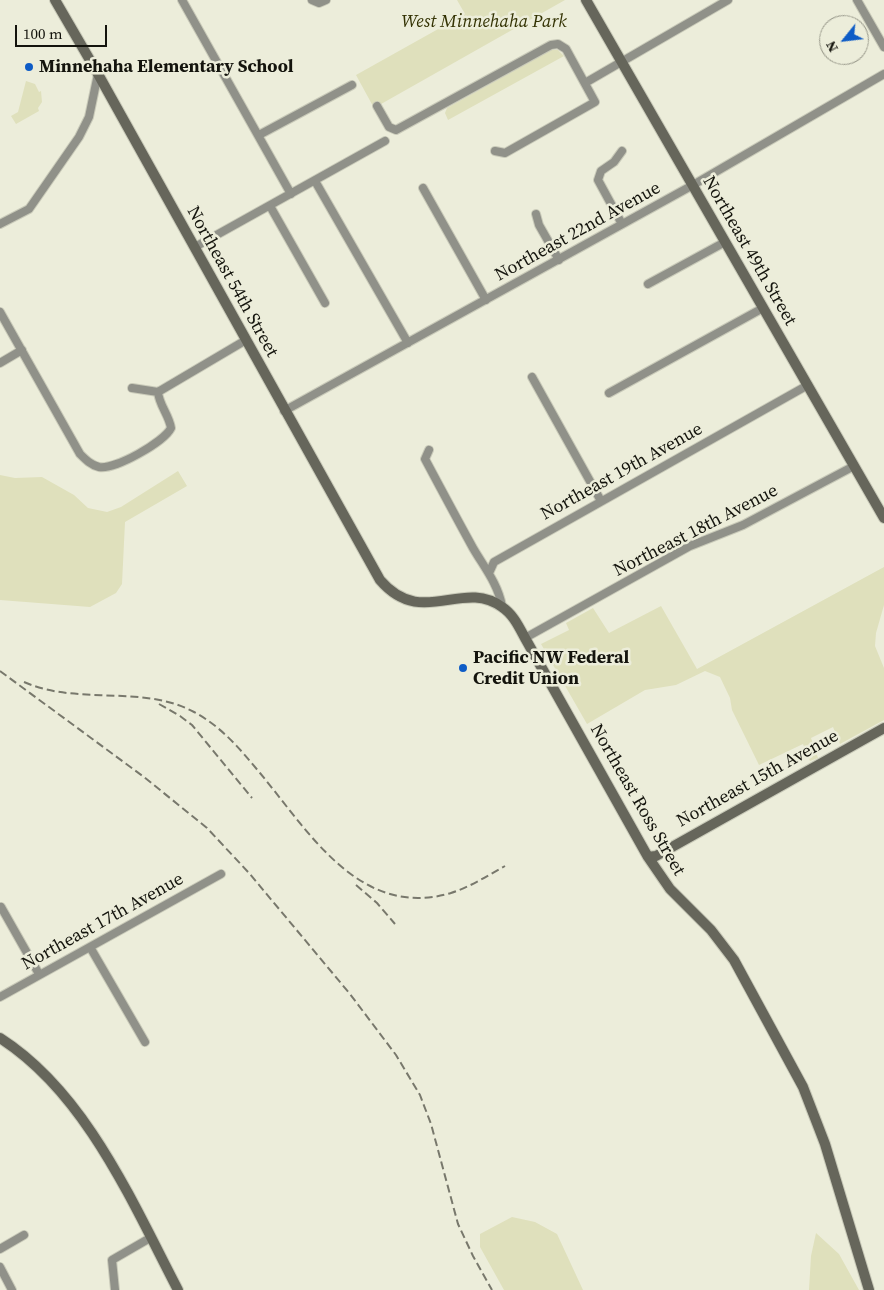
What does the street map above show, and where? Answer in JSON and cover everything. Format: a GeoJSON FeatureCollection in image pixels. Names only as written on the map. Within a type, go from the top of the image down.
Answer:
{"type":"FeatureCollection","features":[{"type":"Feature","properties":{"kind":"street","name":"Northeast 54th Street"},"geometry":{"type":"LineString","coordinates":[[55,0],[380,580],[392,593],[404,600],[417,603],[436,604],[456,599],[477,598],[502,606]]}},
{"type":"Feature","properties":{"kind":"street"},"geometry":{"type":"LineString","coordinates":[[182,0],[291,194]]}},
{"type":"Feature","properties":{"kind":"street"},"geometry":{"type":"LineString","coordinates":[[314,1],[326,0]]}},
{"type":"Feature","properties":{"kind":"street","name":"Northeast 49th Street"},"geometry":{"type":"LineString","coordinates":[[586,0],[884,518]]}},
{"type":"Feature","properties":{"kind":"street"},"geometry":{"type":"LineString","coordinates":[[585,83],[728,0]]}},
{"type":"Feature","properties":{"kind":"street"},"geometry":{"type":"LineString","coordinates":[[857,0],[884,48]]}},
{"type":"Feature","properties":{"kind":"street"},"geometry":{"type":"LineString","coordinates":[[377,106],[389,127],[396,130],[551,45],[558,44],[566,49],[595,102],[505,153],[495,151]]}},
{"type":"Feature","properties":{"kind":"street"},"geometry":{"type":"LineString","coordinates":[[0,224],[29,209],[80,138],[89,117],[98,74]]}},
{"type":"Feature","properties":{"kind":"street","name":"Northeast 22nd Avenue"},"geometry":{"type":"LineString","coordinates":[[284,411],[559,260],[884,74]]}},
{"type":"Feature","properties":{"kind":"street"},"geometry":{"type":"LineString","coordinates":[[259,135],[352,85]]}},
{"type":"Feature","properties":{"kind":"street"},"geometry":{"type":"LineString","coordinates":[[195,247],[385,141]]}},
{"type":"Feature","properties":{"kind":"street"},"geometry":{"type":"LineString","coordinates":[[622,151],[614,162],[601,171],[598,180],[622,224]]}},
{"type":"Feature","properties":{"kind":"street"},"geometry":{"type":"LineString","coordinates":[[316,181],[408,343]]}},
{"type":"Feature","properties":{"kind":"street"},"geometry":{"type":"LineString","coordinates":[[423,188],[486,300]]}},
{"type":"Feature","properties":{"kind":"street"},"geometry":{"type":"LineString","coordinates":[[270,206],[325,303]]}},
{"type":"Feature","properties":{"kind":"street"},"geometry":{"type":"LineString","coordinates":[[536,214],[539,225],[559,260]]}},
{"type":"Feature","properties":{"kind":"street"},"geometry":{"type":"LineString","coordinates":[[648,284],[725,242]]}},
{"type":"Feature","properties":{"kind":"street"},"geometry":{"type":"LineString","coordinates":[[609,393],[763,308]]}},
{"type":"Feature","properties":{"kind":"street"},"geometry":{"type":"LineString","coordinates":[[0,312],[80,454],[88,462],[98,467],[107,468],[118,464],[167,435],[171,428],[170,419],[158,399],[158,392]]}},
{"type":"Feature","properties":{"kind":"street"},"geometry":{"type":"LineString","coordinates":[[132,388],[158,392],[246,340]]}},
{"type":"Feature","properties":{"kind":"street"},"geometry":{"type":"LineString","coordinates":[[0,363],[22,350]]}},
{"type":"Feature","properties":{"kind":"street"},"geometry":{"type":"LineString","coordinates":[[532,376],[601,502]]}},
{"type":"Feature","properties":{"kind":"street","name":"Northeast 19th Avenue"},"geometry":{"type":"LineString","coordinates":[[489,573],[494,562],[808,385]]}},
{"type":"Feature","properties":{"kind":"street"},"geometry":{"type":"LineString","coordinates":[[429,450],[426,460],[453,512],[489,573],[500,596],[502,606]]}},
{"type":"Feature","properties":{"kind":"street","name":"Northeast 18th Avenue"},"geometry":{"type":"LineString","coordinates":[[525,638],[690,546],[743,525],[854,466]]}},
{"type":"Feature","properties":{"kind":"street","name":"Northeast Ross Street"},"geometry":{"type":"LineString","coordinates":[[502,606],[515,621],[525,638],[648,857],[670,889],[711,930],[734,960],[804,1087],[825,1144],[869,1290]]}},
{"type":"Feature","properties":{"kind":"street","name":"Northeast 15th Avenue"},"geometry":{"type":"LineString","coordinates":[[648,857],[656,856],[884,728]]}},
{"type":"Feature","properties":{"kind":"street","name":"Northeast 17th Avenue"},"geometry":{"type":"LineString","coordinates":[[0,997],[220,874]]}},
{"type":"Feature","properties":{"kind":"street"},"geometry":{"type":"LineString","coordinates":[[1,907],[39,974]]}},
{"type":"Feature","properties":{"kind":"street"},"geometry":{"type":"LineString","coordinates":[[90,947],[145,1042]]}},
{"type":"Feature","properties":{"kind":"street"},"geometry":{"type":"LineString","coordinates":[[0,1038],[29,1059],[70,1100],[103,1153],[178,1290]]}},
{"type":"Feature","properties":{"kind":"street"},"geometry":{"type":"LineString","coordinates":[[0,1249],[24,1235]]}},
{"type":"Feature","properties":{"kind":"street"},"geometry":{"type":"LineString","coordinates":[[115,1290],[112,1260],[150,1238]]}},
{"type":"Feature","properties":{"kind":"street"},"geometry":{"type":"LineString","coordinates":[[0,1268],[12,1290]]}},
{"type":"Feature","properties":{"kind":"green space","name":"West Minnehaha Park"},"geometry":{"type":"Polygon","coordinates":[[[457,0],[565,0],[374,108],[356,75],[465,14],[457,0]]]}},
{"type":"Feature","properties":{"kind":"green space"},"geometry":{"type":"Polygon","coordinates":[[[551,50],[558,50],[564,56],[448,120],[445,113],[447,108],[551,50]]]}},
{"type":"Feature","properties":{"kind":"green space"},"geometry":{"type":"Polygon","coordinates":[[[26,81],[35,84],[39,92],[41,91],[42,102],[38,108],[39,111],[16,124],[11,116],[18,112],[26,81]]]}},
{"type":"Feature","properties":{"kind":"green space"},"geometry":{"type":"Polygon","coordinates":[[[178,471],[187,486],[125,522],[122,584],[116,593],[90,607],[0,600],[0,475],[15,478],[42,477],[74,495],[88,508],[107,512],[121,507],[178,471]]]}},
{"type":"Feature","properties":{"kind":"green space"},"geometry":{"type":"Polygon","coordinates":[[[884,567],[884,605],[876,633],[875,646],[884,668],[884,720],[840,744],[833,727],[811,738],[818,758],[810,761],[803,744],[759,765],[732,710],[730,698],[720,677],[705,671],[676,685],[645,690],[587,724],[541,644],[569,630],[566,623],[593,608],[609,633],[661,606],[697,669],[884,567]]]}},
{"type":"Feature","properties":{"kind":"green space"},"geometry":{"type":"Polygon","coordinates":[[[512,1217],[535,1222],[557,1234],[583,1290],[504,1290],[480,1247],[480,1234],[512,1217]]]}},
{"type":"Feature","properties":{"kind":"green space"},"geometry":{"type":"Polygon","coordinates":[[[816,1233],[839,1254],[859,1290],[809,1290],[811,1256],[816,1233]]]}},
{"type":"Feature","properties":{"kind":"railway"},"geometry":{"type":"LineString","coordinates":[[0,671],[144,777],[207,828],[249,873],[350,994],[396,1055],[420,1095],[431,1124],[458,1224],[492,1290]]}},
{"type":"Feature","properties":{"kind":"railway"},"geometry":{"type":"LineString","coordinates":[[24,682],[66,693],[153,699],[174,704],[194,712],[213,724],[238,747],[318,844],[340,865],[363,882],[390,894],[419,898],[451,893],[505,866]]}},
{"type":"Feature","properties":{"kind":"railway"},"geometry":{"type":"LineString","coordinates":[[159,704],[192,725],[252,798]]}},
{"type":"Feature","properties":{"kind":"railway"},"geometry":{"type":"LineString","coordinates":[[356,885],[377,903],[395,924]]}},
{"type":"Feature","properties":{"kind":"place","name":"Minnehaha Elementary School"},"geometry":{"type":"Point","coordinates":[29,67]}},
{"type":"Feature","properties":{"kind":"place","name":"Pacific NW Federal Credit Union"},"geometry":{"type":"Point","coordinates":[463,668]}}]}
